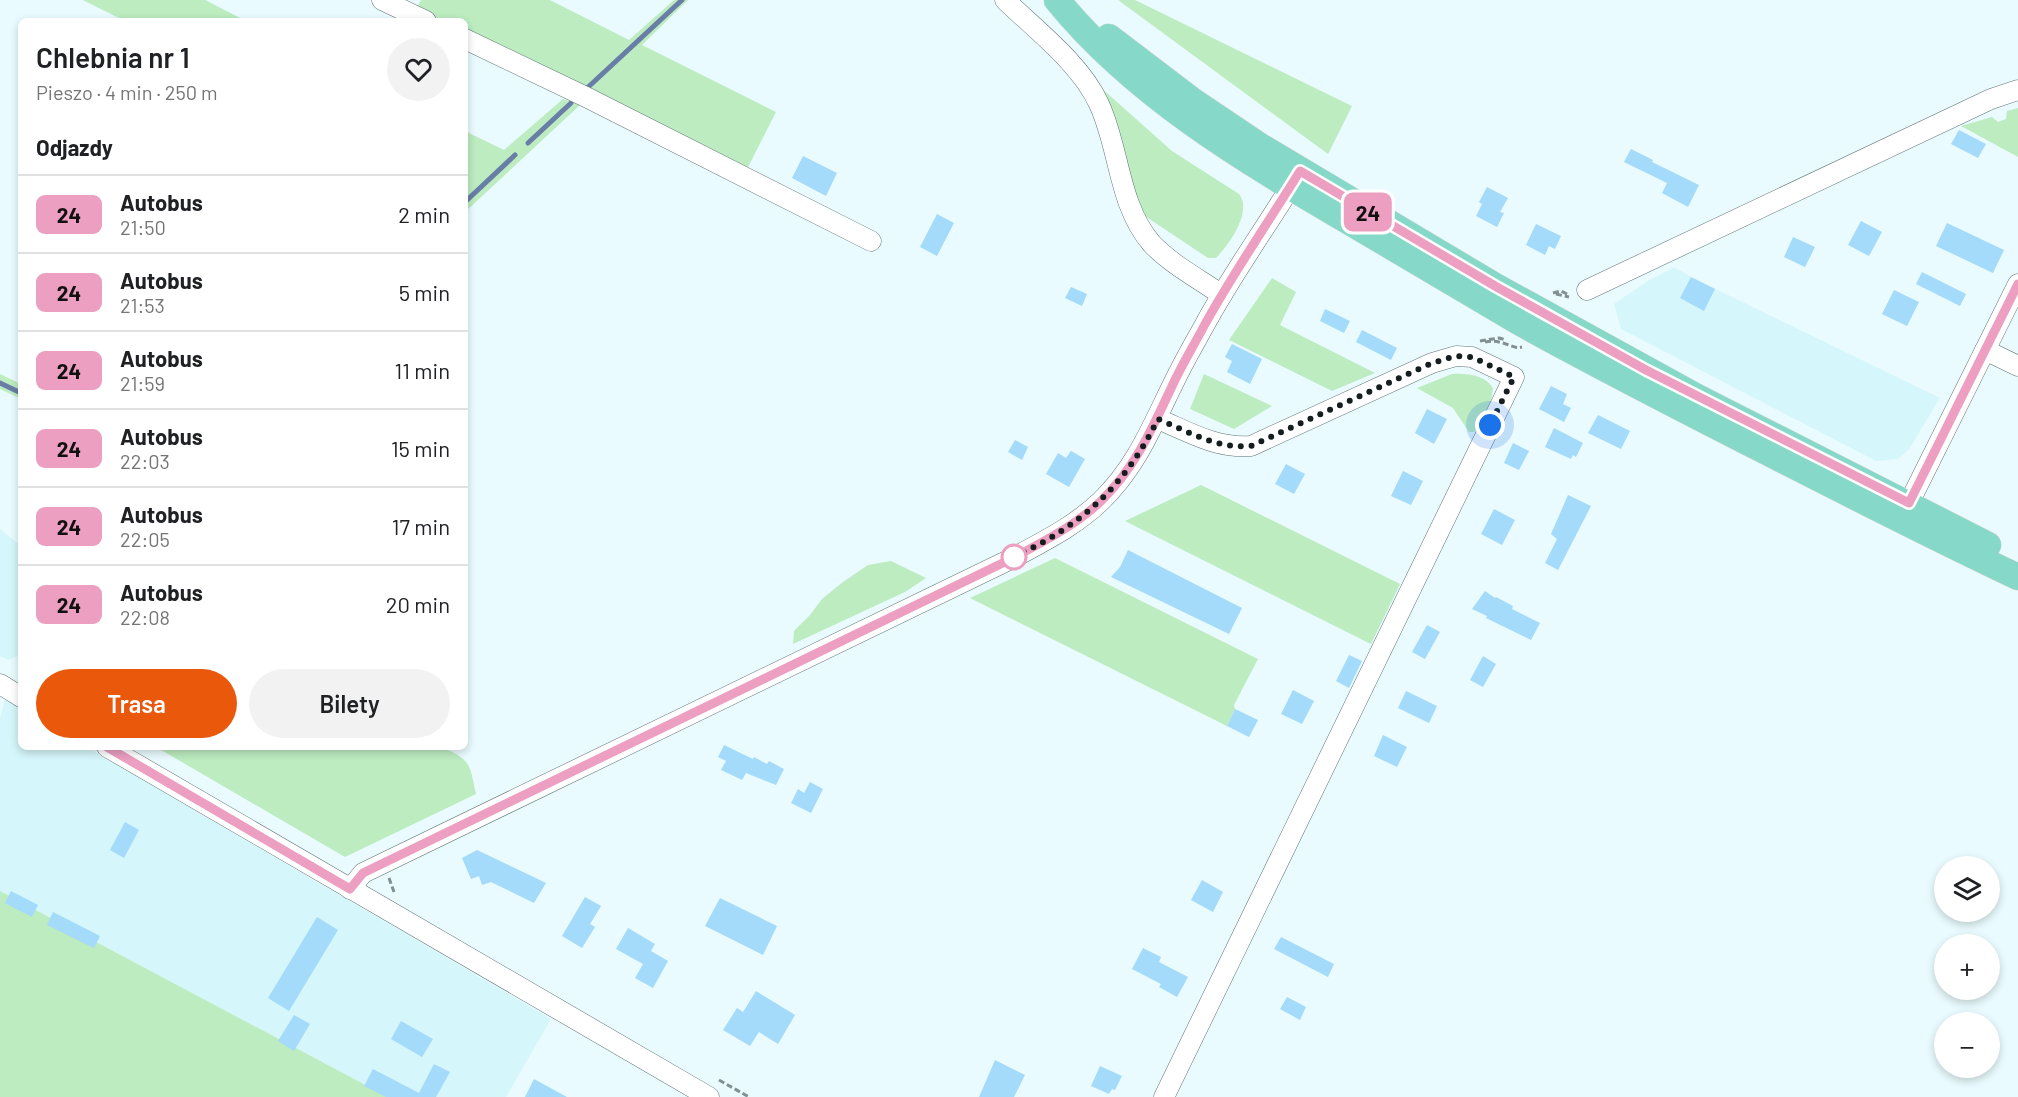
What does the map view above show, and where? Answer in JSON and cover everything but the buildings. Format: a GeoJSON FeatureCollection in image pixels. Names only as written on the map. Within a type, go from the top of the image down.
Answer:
{"type":"FeatureCollection","features":[{"type":"Feature","properties":{"kind":"main road"},"geometry":{"type":"LineString","coordinates":[[1057,0],[1096,44],[1155,96],[1221,143],[1295,179],[1495,286],[2018,577]]}},
{"type":"Feature","properties":{"kind":"main road"},"geometry":{"type":"LineString","coordinates":[[1062,0],[1295,179]]}},
{"type":"Feature","properties":{"kind":"main road"},"geometry":{"type":"LineString","coordinates":[[1904,512],[2018,561]]}},
{"type":"Feature","properties":{"kind":"street"},"geometry":{"type":"LineString","coordinates":[[382,0],[420,18]]}},
{"type":"Feature","properties":{"kind":"street"},"geometry":{"type":"LineString","coordinates":[[1005,0],[1077,72],[1099,103],[1114,145],[1120,176],[1132,213],[1152,243],[1170,259],[1222,295]]}},
{"type":"Feature","properties":{"kind":"street"},"geometry":{"type":"LineString","coordinates":[[468,40],[586,97],[871,241]]}},
{"type":"Feature","properties":{"kind":"street"},"geometry":{"type":"LineString","coordinates":[[1589,289],[1991,99],[2018,90]]}},
{"type":"Feature","properties":{"kind":"street"},"geometry":{"type":"LineString","coordinates":[[350,889],[360,875],[373,868],[952,587],[1056,535],[1081,519],[1101,501],[1134,462],[1158,419],[1174,380],[1222,295],[1295,179]]}},
{"type":"Feature","properties":{"kind":"street"},"geometry":{"type":"LineString","coordinates":[[1904,512],[2018,284]]}},
{"type":"Feature","properties":{"kind":"street"},"geometry":{"type":"LineString","coordinates":[[1985,350],[2018,366]]}},
{"type":"Feature","properties":{"kind":"street"},"geometry":{"type":"LineString","coordinates":[[1158,419],[1207,441],[1236,447],[1251,446],[1432,363],[1456,356],[1467,356],[1487,363],[1514,377],[1164,1097]]}},
{"type":"Feature","properties":{"kind":"street"},"geometry":{"type":"LineString","coordinates":[[0,684],[18,695]]}},
{"type":"Feature","properties":{"kind":"street"},"geometry":{"type":"LineString","coordinates":[[112,750],[709,1097]]}},
{"type":"Feature","properties":{"kind":"path"},"geometry":{"type":"LineString","coordinates":[[1548,297],[1554,292],[1561,291],[1580,299],[1587,295],[1589,289]]}},
{"type":"Feature","properties":{"kind":"path"},"geometry":{"type":"LineString","coordinates":[[1467,356],[1474,342],[1485,339],[1498,338],[1519,344]]}},
{"type":"Feature","properties":{"kind":"path"},"geometry":{"type":"LineString","coordinates":[[1467,356],[1475,348],[1492,340],[1518,348],[1526,342]]}},
{"type":"Feature","properties":{"kind":"shaded area"},"geometry":{"type":"Polygon","coordinates":[[[1674,267],[1940,398],[1909,449],[1898,459],[1876,461],[1621,329],[1614,304],[1674,267]]]}},
{"type":"Feature","properties":{"kind":"shaded area"},"geometry":{"type":"Polygon","coordinates":[[[0,529],[18,544],[18,656],[8,660],[0,656],[0,529]]]}},
{"type":"Feature","properties":{"kind":"shaded area"},"geometry":{"type":"Polygon","coordinates":[[[5,699],[18,707],[18,750],[91,750],[551,1019],[506,1097],[388,1097],[0,891],[0,718],[5,699]]]}},
{"type":"Feature","properties":{"kind":"green space"},"geometry":{"type":"Polygon","coordinates":[[[83,0],[205,0],[240,18],[119,18],[83,0]]]}},
{"type":"Feature","properties":{"kind":"green space"},"geometry":{"type":"Polygon","coordinates":[[[421,0],[550,0],[629,40],[674,0],[688,0],[642,45],[776,112],[745,173],[468,35],[468,18],[430,18],[415,11],[421,0]]]}},
{"type":"Feature","properties":{"kind":"green space"},"geometry":{"type":"Polygon","coordinates":[[[1118,0],[1135,0],[1352,106],[1328,154],[1118,0]]]}},
{"type":"Feature","properties":{"kind":"green space"},"geometry":{"type":"Polygon","coordinates":[[[1099,86],[1172,151],[1239,194],[1243,201],[1243,209],[1238,228],[1216,258],[1208,258],[1145,216],[1099,86]]]}},
{"type":"Feature","properties":{"kind":"green space"},"geometry":{"type":"Polygon","coordinates":[[[563,99],[580,105],[468,209],[468,132],[504,150],[563,99]]]}},
{"type":"Feature","properties":{"kind":"green space"},"geometry":{"type":"Polygon","coordinates":[[[2018,108],[2018,157],[1961,126],[1992,117],[1998,122],[2006,119],[2007,111],[2018,108]]]}},
{"type":"Feature","properties":{"kind":"green space"},"geometry":{"type":"Polygon","coordinates":[[[1272,278],[1296,292],[1280,325],[1375,373],[1332,391],[1229,340],[1272,278]]]}},
{"type":"Feature","properties":{"kind":"green space"},"geometry":{"type":"Polygon","coordinates":[[[0,374],[18,383],[18,398],[0,389],[0,374]]]}},
{"type":"Feature","properties":{"kind":"green space"},"geometry":{"type":"Polygon","coordinates":[[[1204,374],[1272,406],[1234,429],[1190,409],[1204,374]]]}},
{"type":"Feature","properties":{"kind":"green space"},"geometry":{"type":"Polygon","coordinates":[[[1452,374],[1475,376],[1485,380],[1493,388],[1491,400],[1478,429],[1474,432],[1469,432],[1453,408],[1417,388],[1452,374]]]}},
{"type":"Feature","properties":{"kind":"green space"},"geometry":{"type":"Polygon","coordinates":[[[1201,485],[1400,584],[1371,644],[1125,521],[1201,485]]]}},
{"type":"Feature","properties":{"kind":"green space"},"geometry":{"type":"Polygon","coordinates":[[[1055,558],[1258,659],[1234,705],[1235,709],[1227,726],[970,598],[1055,558]]]}},
{"type":"Feature","properties":{"kind":"green space"},"geometry":{"type":"Polygon","coordinates":[[[891,561],[926,578],[905,592],[793,644],[794,631],[822,599],[868,565],[891,561]]]}},
{"type":"Feature","properties":{"kind":"green space"},"geometry":{"type":"Polygon","coordinates":[[[161,750],[448,750],[468,764],[476,794],[345,857],[161,750]]]}},
{"type":"Feature","properties":{"kind":"green space"},"geometry":{"type":"Polygon","coordinates":[[[0,891],[388,1097],[0,1097],[0,891]]]}},
{"type":"Feature","properties":{"kind":"waterway"},"geometry":{"type":"LineString","coordinates":[[585,90],[682,0]]}},
{"type":"Feature","properties":{"kind":"waterway"},"geometry":{"type":"LineString","coordinates":[[528,143],[571,103]]}},
{"type":"Feature","properties":{"kind":"waterway"},"geometry":{"type":"LineString","coordinates":[[468,199],[515,155]]}},
{"type":"Feature","properties":{"kind":"waterway"},"geometry":{"type":"LineString","coordinates":[[0,383],[18,392]]}},
{"type":"Feature","properties":{"kind":"bus line","name":"24"},"geometry":{"type":"LineString","coordinates":[[112,750],[350,889],[363,873],[1013,558],[1081,519],[1101,501],[1134,462],[1158,419],[1174,380],[1205,324],[1300,171],[1495,286],[1646,370],[1909,503],[2018,284]]}},
{"type":"Feature","properties":{"kind":"route"},"geometry":{"type":"LineString","coordinates":[[1014,557],[1081,519],[1101,501],[1134,462],[1158,419],[1207,441],[1236,447],[1251,446],[1432,363],[1456,356],[1472,357],[1514,377],[1490,425]]}}]}
